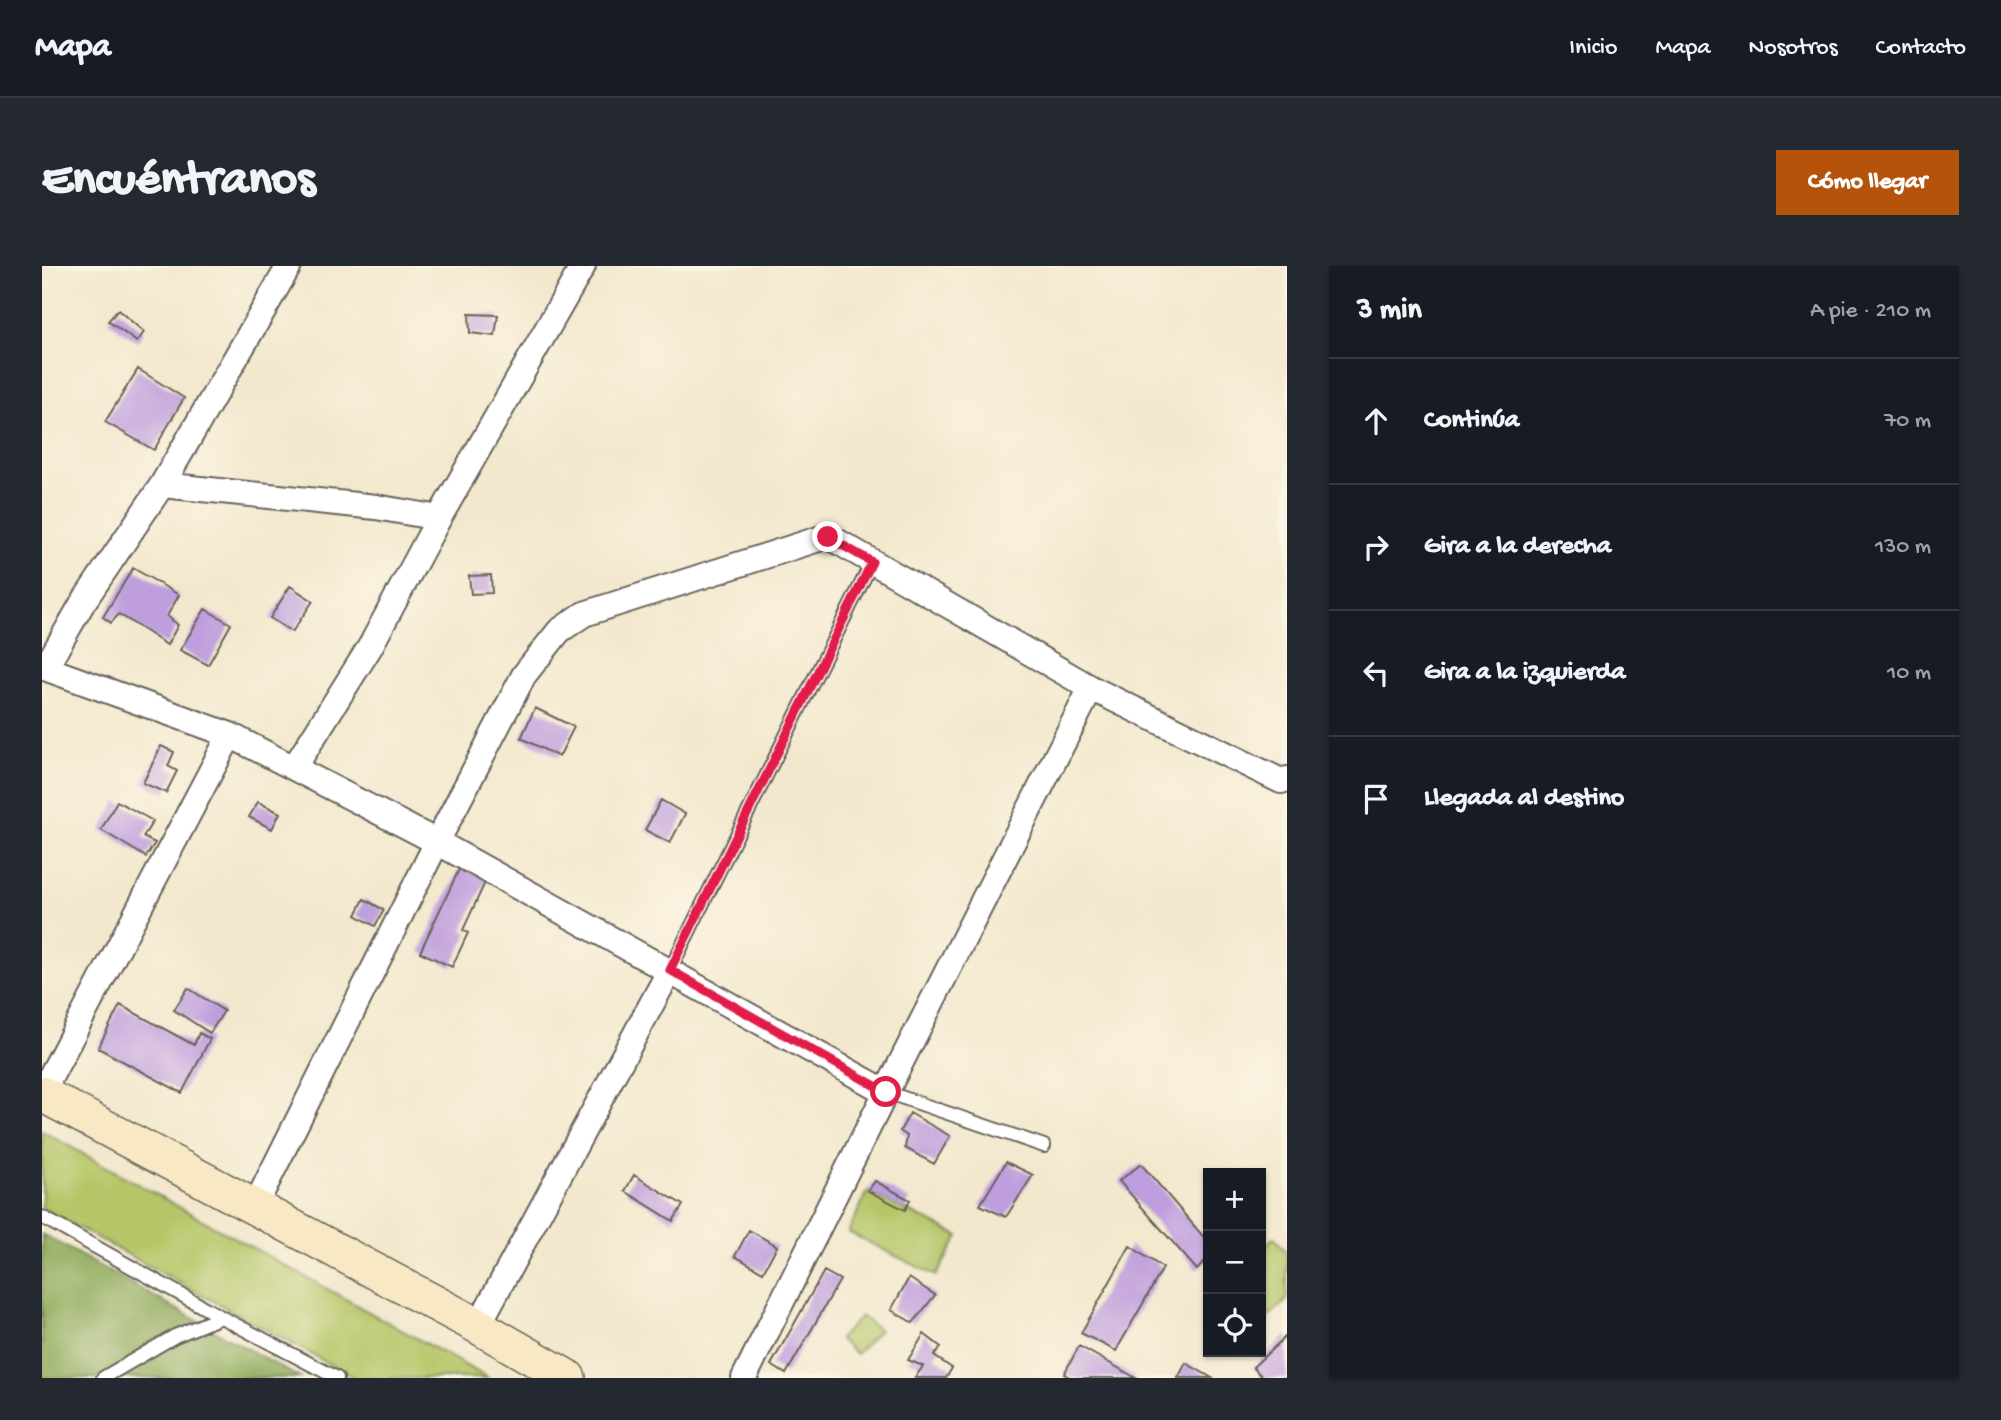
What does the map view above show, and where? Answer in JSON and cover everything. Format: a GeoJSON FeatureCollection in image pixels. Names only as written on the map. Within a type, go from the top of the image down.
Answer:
{"type":"FeatureCollection","features":[{"type":"Feature","properties":{"kind":"street"},"geometry":{"type":"LineString","coordinates":[[289,266],[162,485],[82,604],[44,667],[230,735],[438,842],[886,1092]]}},
{"type":"Feature","properties":{"kind":"street"},"geometry":{"type":"LineString","coordinates":[[294,768],[370,647],[439,518],[583,266]]}},
{"type":"Feature","properties":{"kind":"street"},"geometry":{"type":"LineString","coordinates":[[162,485],[376,507],[439,518]]}},
{"type":"Feature","properties":{"kind":"street"},"geometry":{"type":"LineString","coordinates":[[254,1209],[524,675],[559,631],[584,614],[828,537],[1091,688],[1281,781],[1287,779]]}},
{"type":"Feature","properties":{"kind":"street"},"geometry":{"type":"LineString","coordinates":[[744,1378],[1091,688]]}},
{"type":"Feature","properties":{"kind":"street"},"geometry":{"type":"LineString","coordinates":[[230,735],[42,1093],[254,1209],[478,1326],[568,1378]]}},
{"type":"Feature","properties":{"kind":"street"},"geometry":{"type":"LineString","coordinates":[[478,1326],[670,970]]}},
{"type":"Feature","properties":{"kind":"lane"},"geometry":{"type":"LineString","coordinates":[[670,970],[872,562]]}},
{"type":"Feature","properties":{"kind":"lane"},"geometry":{"type":"LineString","coordinates":[[886,1092],[1044,1146]]}},
{"type":"Feature","properties":{"kind":"lane"},"geometry":{"type":"LineString","coordinates":[[42,1217],[337,1378]]}},
{"type":"Feature","properties":{"kind":"lane"},"geometry":{"type":"LineString","coordinates":[[103,1378],[174,1336],[222,1317]]}},
{"type":"Feature","properties":{"kind":"green space"},"geometry":{"type":"Polygon","coordinates":[[[42,1131],[488,1378],[355,1378],[42,1208],[42,1131]]]}},
{"type":"Feature","properties":{"kind":"green space"},"geometry":{"type":"Polygon","coordinates":[[[868,1191],[959,1236],[936,1276],[848,1232],[868,1191]]]}},
{"type":"Feature","properties":{"kind":"green space"},"geometry":{"type":"Polygon","coordinates":[[[42,1234],[300,1378],[42,1378],[42,1234]]]}},
{"type":"Feature","properties":{"kind":"green space"},"geometry":{"type":"Polygon","coordinates":[[[1274,1237],[1287,1253],[1287,1300],[1266,1319],[1266,1294],[1266,1245],[1274,1237]]]}},
{"type":"Feature","properties":{"kind":"green space"},"geometry":{"type":"Polygon","coordinates":[[[861,1316],[879,1330],[856,1354],[839,1339],[861,1316]]]}},
{"type":"Feature","properties":{"kind":"building"},"geometry":{"type":"Polygon","coordinates":[[[118,310],[144,332],[137,342],[108,321],[118,310]]]}},
{"type":"Feature","properties":{"kind":"building"},"geometry":{"type":"Polygon","coordinates":[[[469,314],[498,315],[495,336],[470,333],[469,314]]]}},
{"type":"Feature","properties":{"kind":"building"},"geometry":{"type":"Polygon","coordinates":[[[138,369],[184,398],[154,450],[105,422],[138,369]]]}},
{"type":"Feature","properties":{"kind":"building"},"geometry":{"type":"Polygon","coordinates":[[[133,568],[179,595],[167,616],[178,625],[167,645],[119,614],[111,623],[103,617],[133,568]]]}},
{"type":"Feature","properties":{"kind":"building"},"geometry":{"type":"Polygon","coordinates":[[[491,575],[492,593],[471,594],[469,576],[491,575]]]}},
{"type":"Feature","properties":{"kind":"building"},"geometry":{"type":"Polygon","coordinates":[[[290,586],[313,601],[292,632],[270,618],[290,586]]]}},
{"type":"Feature","properties":{"kind":"building"},"geometry":{"type":"Polygon","coordinates":[[[205,609],[231,624],[208,665],[180,650],[205,609]]]}},
{"type":"Feature","properties":{"kind":"building"},"geometry":{"type":"Polygon","coordinates":[[[535,708],[574,727],[559,757],[521,738],[535,708]]]}},
{"type":"Feature","properties":{"kind":"building"},"geometry":{"type":"Polygon","coordinates":[[[161,746],[174,752],[168,766],[177,771],[166,793],[143,783],[161,746]]]}},
{"type":"Feature","properties":{"kind":"building"},"geometry":{"type":"Polygon","coordinates":[[[661,800],[685,814],[670,843],[645,830],[661,800]]]}},
{"type":"Feature","properties":{"kind":"building"},"geometry":{"type":"Polygon","coordinates":[[[117,801],[153,821],[143,837],[155,843],[146,857],[101,830],[117,801]]]}},
{"type":"Feature","properties":{"kind":"building"},"geometry":{"type":"Polygon","coordinates":[[[258,802],[280,813],[272,829],[249,817],[258,802]]]}},
{"type":"Feature","properties":{"kind":"building"},"geometry":{"type":"Polygon","coordinates":[[[461,865],[487,878],[463,930],[468,933],[452,967],[420,952],[461,865]]]}},
{"type":"Feature","properties":{"kind":"building"},"geometry":{"type":"Polygon","coordinates":[[[364,899],[384,910],[375,926],[356,915],[364,899]]]}},
{"type":"Feature","properties":{"kind":"building"},"geometry":{"type":"Polygon","coordinates":[[[188,988],[224,1011],[210,1033],[174,1010],[188,988]]]}},
{"type":"Feature","properties":{"kind":"building"},"geometry":{"type":"Polygon","coordinates":[[[120,1005],[194,1045],[199,1033],[210,1039],[182,1093],[98,1048],[120,1005]]]}},
{"type":"Feature","properties":{"kind":"building"},"geometry":{"type":"Polygon","coordinates":[[[910,1113],[950,1136],[934,1164],[905,1148],[907,1136],[900,1131],[910,1113]]]}},
{"type":"Feature","properties":{"kind":"building"},"geometry":{"type":"Polygon","coordinates":[[[1006,1162],[1033,1175],[1006,1217],[980,1205],[1006,1162]]]}},
{"type":"Feature","properties":{"kind":"building"},"geometry":{"type":"Polygon","coordinates":[[[1141,1164],[1203,1236],[1203,1263],[1197,1270],[1119,1181],[1141,1164]]]}},
{"type":"Feature","properties":{"kind":"building"},"geometry":{"type":"Polygon","coordinates":[[[634,1175],[683,1205],[673,1221],[625,1191],[634,1175]]]}},
{"type":"Feature","properties":{"kind":"building"},"geometry":{"type":"Polygon","coordinates":[[[875,1181],[910,1200],[905,1210],[868,1191],[875,1181]]]}},
{"type":"Feature","properties":{"kind":"building"},"geometry":{"type":"Polygon","coordinates":[[[749,1230],[777,1246],[763,1272],[735,1256],[749,1230]]]}},
{"type":"Feature","properties":{"kind":"building"},"geometry":{"type":"Polygon","coordinates":[[[1130,1246],[1163,1268],[1116,1351],[1081,1333],[1130,1246]]]}},
{"type":"Feature","properties":{"kind":"building"},"geometry":{"type":"Polygon","coordinates":[[[824,1271],[840,1280],[786,1374],[771,1365],[824,1271]]]}},
{"type":"Feature","properties":{"kind":"building"},"geometry":{"type":"Polygon","coordinates":[[[909,1278],[935,1295],[913,1323],[891,1310],[909,1278]]]}},
{"type":"Feature","properties":{"kind":"building"},"geometry":{"type":"Polygon","coordinates":[[[924,1334],[941,1347],[934,1356],[952,1368],[946,1378],[915,1378],[923,1366],[908,1360],[924,1334]]]}},
{"type":"Feature","properties":{"kind":"building"},"geometry":{"type":"Polygon","coordinates":[[[1287,1335],[1287,1378],[1263,1378],[1253,1367],[1287,1335]]]}},
{"type":"Feature","properties":{"kind":"building"},"geometry":{"type":"Polygon","coordinates":[[[1079,1346],[1136,1378],[1071,1378],[1064,1374],[1079,1346]]]}},
{"type":"Feature","properties":{"kind":"building"},"geometry":{"type":"Polygon","coordinates":[[[1186,1363],[1212,1378],[1178,1378],[1186,1363]]]}},
{"type":"Feature","properties":{"kind":"route"},"geometry":{"type":"LineString","coordinates":[[828,537],[872,562],[670,970],[886,1092]]}}]}
